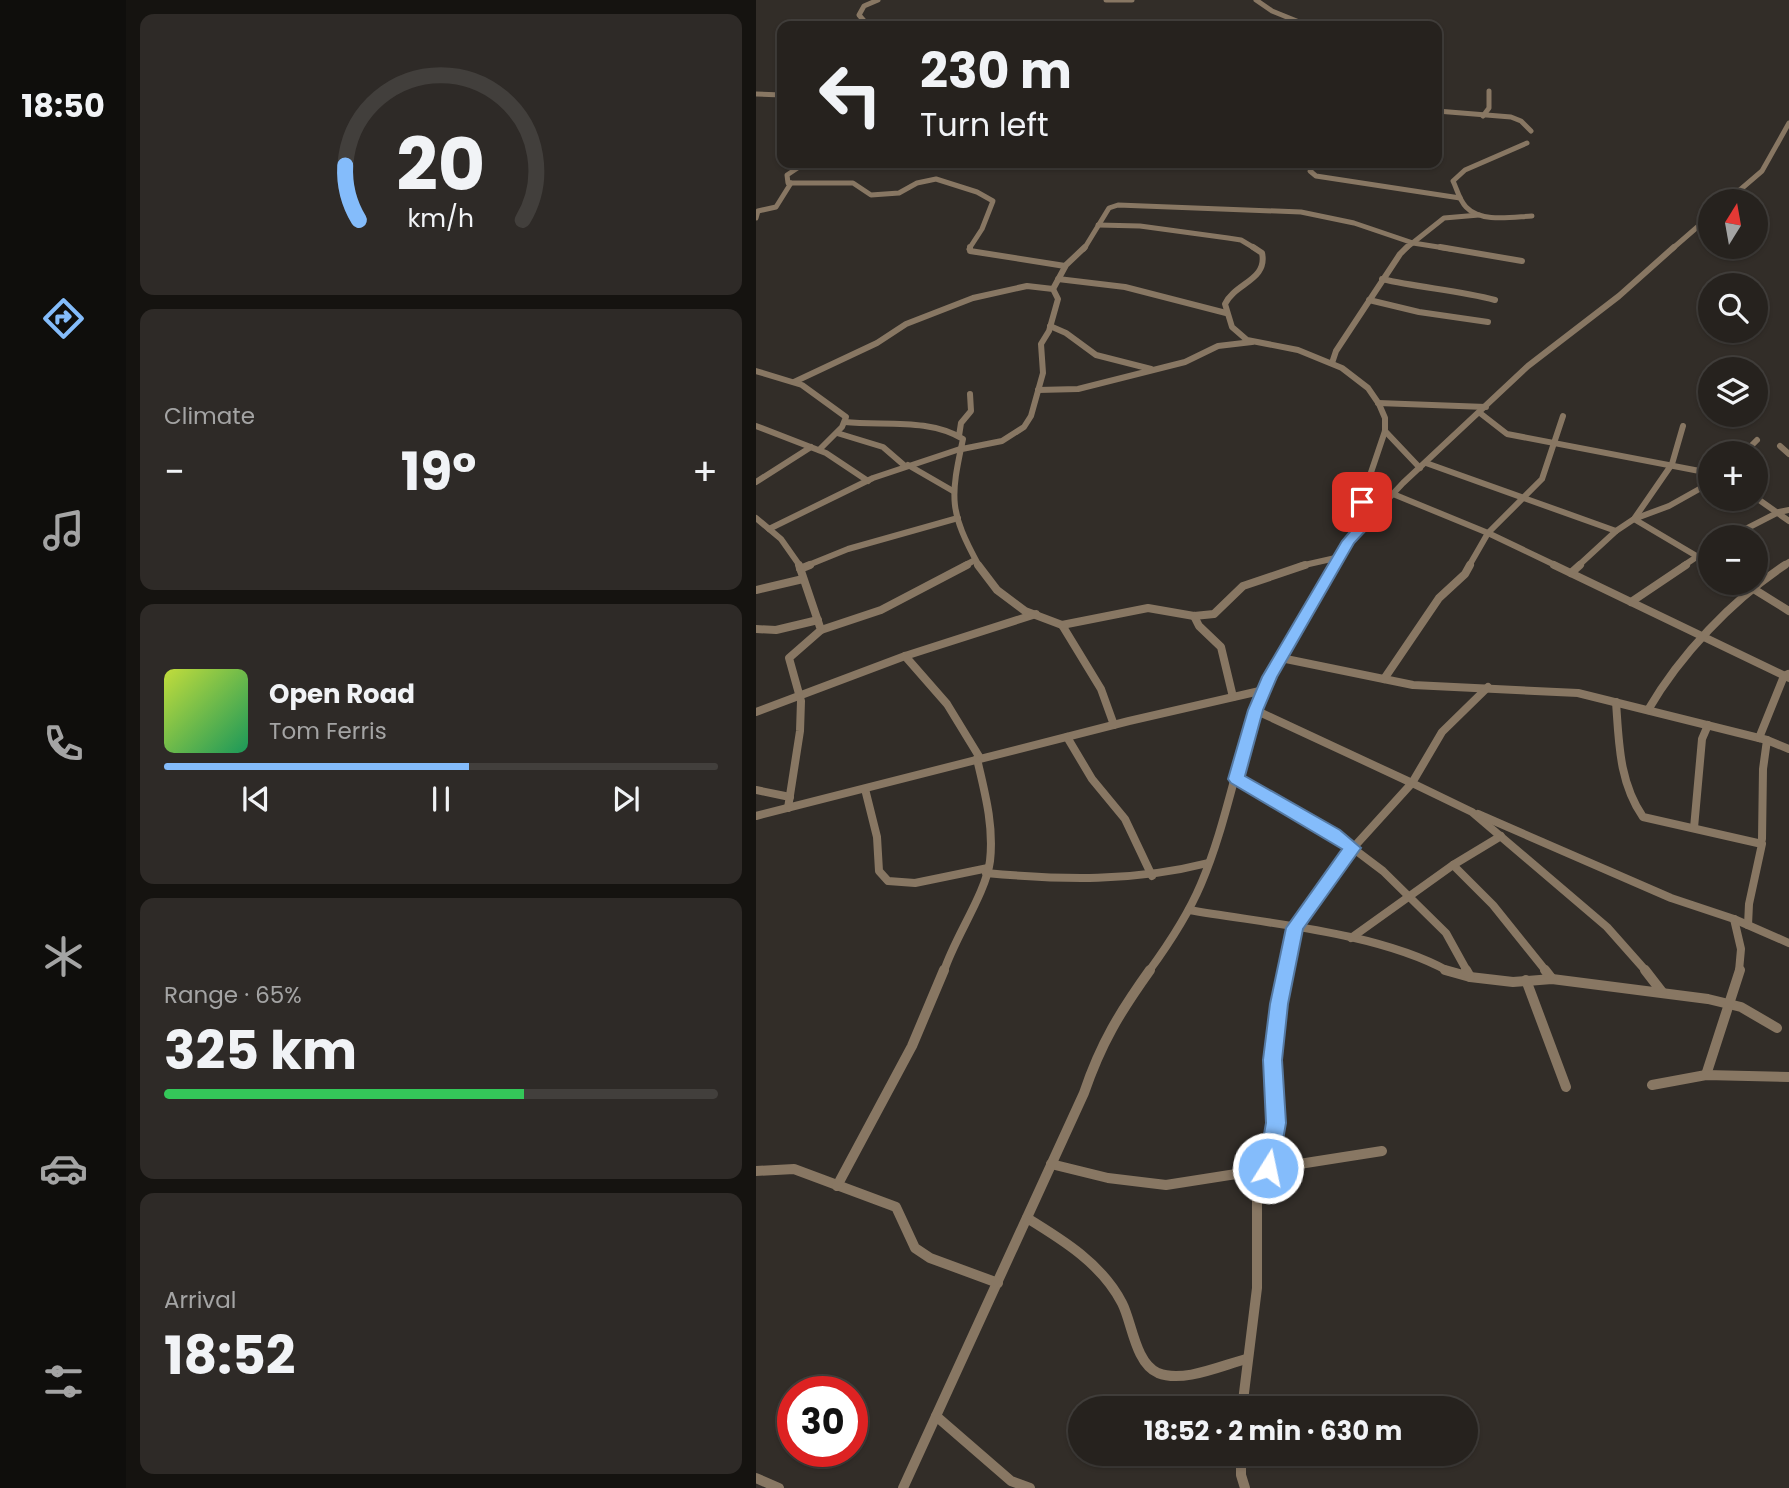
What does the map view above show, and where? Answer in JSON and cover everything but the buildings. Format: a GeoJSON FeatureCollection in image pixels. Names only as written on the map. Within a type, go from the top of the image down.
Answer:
{"type":"FeatureCollection","features":[{"type":"Feature","properties":{"kind":"street"},"geometry":{"type":"LineString","coordinates":[[865,21],[859,13],[864,6],[878,0]]}},
{"type":"Feature","properties":{"kind":"street"},"geometry":{"type":"LineString","coordinates":[[1106,0],[1132,0]]}},
{"type":"Feature","properties":{"kind":"street"},"geometry":{"type":"LineString","coordinates":[[1256,0],[1272,12],[1295,21]]}},
{"type":"Feature","properties":{"kind":"street"},"geometry":{"type":"LineString","coordinates":[[1483,116],[1489,108],[1489,91]]}},
{"type":"Feature","properties":{"kind":"street"},"geometry":{"type":"LineString","coordinates":[[756,94],[777,94]]}},
{"type":"Feature","properties":{"kind":"street"},"geometry":{"type":"LineString","coordinates":[[1442,111],[1511,117],[1521,121],[1531,131]]}},
{"type":"Feature","properties":{"kind":"street"},"geometry":{"type":"LineString","coordinates":[[1741,189],[1762,171],[1789,123]]}},
{"type":"Feature","properties":{"kind":"street"},"geometry":{"type":"LineString","coordinates":[[1479,215],[1468,208],[1460,198],[1454,177],[1527,143]]}},
{"type":"Feature","properties":{"kind":"street"},"geometry":{"type":"LineString","coordinates":[[798,168],[788,175],[787,180],[791,183],[853,183],[871,195],[899,193],[924,180],[942,180],[977,192],[993,201],[970,251],[1066,266]]}},
{"type":"Feature","properties":{"kind":"street"},"geometry":{"type":"LineString","coordinates":[[1312,168],[1310,171],[1316,176],[1460,198]]}},
{"type":"Feature","properties":{"kind":"street"},"geometry":{"type":"LineString","coordinates":[[756,218],[758,211],[776,207],[791,183]]}},
{"type":"Feature","properties":{"kind":"street"},"geometry":{"type":"LineString","coordinates":[[1053,289],[1066,266],[1084,249],[1109,208],[1118,205],[1279,211],[1335,219],[1413,243],[1522,261]]}},
{"type":"Feature","properties":{"kind":"street"},"geometry":{"type":"LineString","coordinates":[[1332,363],[1336,351],[1400,254],[1444,218],[1479,215],[1532,216]]}},
{"type":"Feature","properties":{"kind":"street"},"geometry":{"type":"LineString","coordinates":[[1098,225],[1140,226],[1211,235],[1241,240],[1255,248],[1264,257],[1262,266],[1254,279],[1232,292],[1225,304],[1226,313],[1237,333],[1254,342]]}},
{"type":"Feature","properties":{"kind":"street"},"geometry":{"type":"LineString","coordinates":[[903,1488],[1084,1093],[1098,1052],[1117,1016],[1166,949],[1189,910],[1208,863],[1255,710],[1264,690],[1349,541],[1393,494],[1528,366],[1619,296],[1698,227]]}},
{"type":"Feature","properties":{"kind":"street"},"geometry":{"type":"LineString","coordinates":[[1058,279],[1136,289],[1226,313]]}},
{"type":"Feature","properties":{"kind":"street"},"geometry":{"type":"LineString","coordinates":[[1382,279],[1425,289],[1465,292],[1495,300]]}},
{"type":"Feature","properties":{"kind":"street"},"geometry":{"type":"LineString","coordinates":[[794,382],[877,343],[906,324],[973,298],[1027,286],[1053,289]]}},
{"type":"Feature","properties":{"kind":"street"},"geometry":{"type":"LineString","coordinates":[[769,529],[907,465],[1002,441],[1024,427],[1043,373],[1039,350],[1058,299],[1053,289]]}},
{"type":"Feature","properties":{"kind":"street"},"geometry":{"type":"LineString","coordinates":[[1369,300],[1419,312],[1488,322]]}},
{"type":"Feature","properties":{"kind":"street"},"geometry":{"type":"LineString","coordinates":[[1050,326],[1096,355],[1151,369]]}},
{"type":"Feature","properties":{"kind":"street"},"geometry":{"type":"LineString","coordinates":[[1038,390],[1078,389],[1192,359],[1218,346],[1254,342],[1298,350],[1332,363],[1352,374],[1368,388],[1385,418],[1385,431],[1362,502],[1361,528]]}},
{"type":"Feature","properties":{"kind":"street"},"geometry":{"type":"LineString","coordinates":[[756,371],[794,382],[835,406],[846,417],[837,433],[820,450]]}},
{"type":"Feature","properties":{"kind":"street"},"geometry":{"type":"LineString","coordinates":[[970,394],[971,411],[961,423],[962,449],[953,491],[958,518],[981,571],[998,590],[1025,611],[1062,625],[1148,608],[1194,616],[1214,614],[1238,590],[1250,583],[1316,561],[1340,557]]}},
{"type":"Feature","properties":{"kind":"street"},"geometry":{"type":"LineString","coordinates":[[1378,403],[1483,410],[1507,434],[1698,469]]}},
{"type":"Feature","properties":{"kind":"street"},"geometry":{"type":"LineString","coordinates":[[1384,679],[1439,598],[1465,574],[1488,533],[1526,498],[1542,479],[1563,416]]}},
{"type":"Feature","properties":{"kind":"street"},"geometry":{"type":"LineString","coordinates":[[845,422],[934,428],[960,436]]}},
{"type":"Feature","properties":{"kind":"street"},"geometry":{"type":"LineString","coordinates":[[756,426],[820,450],[868,481]]}},
{"type":"Feature","properties":{"kind":"street"},"geometry":{"type":"LineString","coordinates":[[1634,519],[1672,464],[1683,426]]}},
{"type":"Feature","properties":{"kind":"street"},"geometry":{"type":"LineString","coordinates":[[1385,431],[1398,439],[1407,457],[1423,465],[1526,498],[1616,531]]}},
{"type":"Feature","properties":{"kind":"street"},"geometry":{"type":"LineString","coordinates":[[837,433],[883,446],[907,465],[953,491]]}},
{"type":"Feature","properties":{"kind":"street"},"geometry":{"type":"LineString","coordinates":[[1780,446],[1789,454]]}},
{"type":"Feature","properties":{"kind":"street"},"geometry":{"type":"LineString","coordinates":[[756,482],[811,447]]}},
{"type":"Feature","properties":{"kind":"street"},"geometry":{"type":"LineString","coordinates":[[1571,573],[1616,531],[1634,519],[1669,506],[1698,489]]}},
{"type":"Feature","properties":{"kind":"street"},"geometry":{"type":"LineString","coordinates":[[1393,494],[1488,533],[1787,676],[1763,739],[1762,839]]}},
{"type":"Feature","properties":{"kind":"street"},"geometry":{"type":"LineString","coordinates":[[1768,505],[1789,521]]}},
{"type":"Feature","properties":{"kind":"street"},"geometry":{"type":"LineString","coordinates":[[1754,525],[1789,510]]}},
{"type":"Feature","properties":{"kind":"street"},"geometry":{"type":"LineString","coordinates":[[756,518],[781,539],[798,561],[821,630]]}},
{"type":"Feature","properties":{"kind":"street"},"geometry":{"type":"LineString","coordinates":[[800,569],[848,550],[958,518]]}},
{"type":"Feature","properties":{"kind":"street"},"geometry":{"type":"LineString","coordinates":[[1634,519],[1698,558]]}},
{"type":"Feature","properties":{"kind":"street"},"geometry":{"type":"LineString","coordinates":[[1631,602],[1698,554]]}},
{"type":"Feature","properties":{"kind":"street"},"geometry":{"type":"LineString","coordinates":[[788,808],[800,731],[800,697],[789,658],[794,650],[817,636],[821,630],[855,623],[883,612],[975,560]]}},
{"type":"Feature","properties":{"kind":"street"},"geometry":{"type":"LineString","coordinates":[[1768,576],[1789,562]]}},
{"type":"Feature","properties":{"kind":"street"},"geometry":{"type":"LineString","coordinates":[[756,590],[803,579]]}},
{"type":"Feature","properties":{"kind":"street"},"geometry":{"type":"LineString","coordinates":[[1648,710],[1667,677],[1745,595]]}},
{"type":"Feature","properties":{"kind":"street"},"geometry":{"type":"LineString","coordinates":[[1764,595],[1789,611]]}},
{"type":"Feature","properties":{"kind":"street"},"geometry":{"type":"LineString","coordinates":[[756,712],[905,656],[1036,614]]}},
{"type":"Feature","properties":{"kind":"street"},"geometry":{"type":"LineString","coordinates":[[1194,616],[1199,626],[1221,648],[1233,697]]}},
{"type":"Feature","properties":{"kind":"street"},"geometry":{"type":"LineString","coordinates":[[756,629],[776,630],[818,620]]}},
{"type":"Feature","properties":{"kind":"street"},"geometry":{"type":"LineString","coordinates":[[1062,625],[1101,689],[1115,725]]}},
{"type":"Feature","properties":{"kind":"street"},"geometry":{"type":"LineString","coordinates":[[836,1186],[912,1046],[939,987],[952,946],[987,871],[991,820],[970,734],[951,707],[905,656]]}},
{"type":"Feature","properties":{"kind":"street"},"geometry":{"type":"LineString","coordinates":[[1281,658],[1413,685],[1578,694],[1763,739],[1789,749]]}},
{"type":"Feature","properties":{"kind":"street"},"geometry":{"type":"LineString","coordinates":[[1243,1396],[1257,1288],[1263,1169],[1276,1123],[1273,1060],[1279,1004],[1295,928],[1353,848],[1412,783],[1433,742],[1451,722],[1474,706],[1488,687]]}},
{"type":"Feature","properties":{"kind":"street"},"geometry":{"type":"LineString","coordinates":[[756,816],[978,758],[1264,690]]}},
{"type":"Feature","properties":{"kind":"street"},"geometry":{"type":"LineString","coordinates":[[1616,702],[1622,778],[1634,806],[1643,817],[1762,844],[1749,904],[1748,925]]}},
{"type":"Feature","properties":{"kind":"street"},"geometry":{"type":"LineString","coordinates":[[1255,710],[1472,812],[1671,898],[1734,919],[1789,943]]}},
{"type":"Feature","properties":{"kind":"street"},"geometry":{"type":"LineString","coordinates":[[1693,828],[1702,739],[1708,725]]}},
{"type":"Feature","properties":{"kind":"street"},"geometry":{"type":"LineString","coordinates":[[1067,737],[1092,779],[1125,819],[1152,876]]}},
{"type":"Feature","properties":{"kind":"street"},"geometry":{"type":"LineString","coordinates":[[1236,779],[1334,834],[1383,870],[1447,933],[1470,977]]}},
{"type":"Feature","properties":{"kind":"street"},"geometry":{"type":"LineString","coordinates":[[866,789],[877,840],[879,866],[882,877],[887,880],[918,882],[987,871],[1055,881],[1096,881],[1152,876],[1208,863]]}},
{"type":"Feature","properties":{"kind":"street"},"geometry":{"type":"LineString","coordinates":[[756,790],[790,797]]}},
{"type":"Feature","properties":{"kind":"street"},"geometry":{"type":"LineString","coordinates":[[1472,812],[1607,927],[1629,949],[1662,992]]}},
{"type":"Feature","properties":{"kind":"street"},"geometry":{"type":"LineString","coordinates":[[1351,938],[1453,865],[1501,836]]}},
{"type":"Feature","properties":{"kind":"street"},"geometry":{"type":"LineString","coordinates":[[1453,865],[1493,905],[1552,979]]}},
{"type":"Feature","properties":{"kind":"street"},"geometry":{"type":"LineString","coordinates":[[1189,910],[1351,938],[1424,958],[1449,972],[1470,977],[1513,982],[1552,979],[1662,992],[1729,1004],[1741,1007],[1777,1028]]}},
{"type":"Feature","properties":{"kind":"street"},"geometry":{"type":"LineString","coordinates":[[1706,1075],[1741,966],[1741,948],[1734,919]]}},
{"type":"Feature","properties":{"kind":"street"},"geometry":{"type":"LineString","coordinates":[[1526,980],[1566,1087]]}},
{"type":"Feature","properties":{"kind":"street"},"geometry":{"type":"LineString","coordinates":[[1652,1085],[1706,1075],[1789,1077]]}},
{"type":"Feature","properties":{"kind":"street"},"geometry":{"type":"LineString","coordinates":[[1051,1164],[1108,1178],[1166,1185],[1382,1151]]}},
{"type":"Feature","properties":{"kind":"street"},"geometry":{"type":"LineString","coordinates":[[756,1171],[794,1169],[896,1207],[915,1248],[930,1258],[998,1283]]}},
{"type":"Feature","properties":{"kind":"street"},"geometry":{"type":"LineString","coordinates":[[1027,1217],[1065,1241],[1105,1277],[1122,1303],[1143,1359],[1155,1372],[1175,1377],[1247,1359]]}},
{"type":"Feature","properties":{"kind":"street"},"geometry":{"type":"LineString","coordinates":[[936,1416],[1011,1481],[1030,1488]]}},
{"type":"Feature","properties":{"kind":"street"},"geometry":{"type":"LineString","coordinates":[[1241,1466],[1245,1488]]}},
{"type":"Feature","properties":{"kind":"street"},"geometry":{"type":"LineString","coordinates":[[756,1478],[779,1488]]}},
{"type":"Feature","properties":{"kind":"route"},"geometry":{"type":"LineString","coordinates":[[1268,1168],[1276,1123],[1273,1060],[1279,1004],[1295,928],[1353,848],[1334,834],[1236,779],[1255,710],[1269,677],[1349,541],[1361,528],[1362,502]]}}]}
